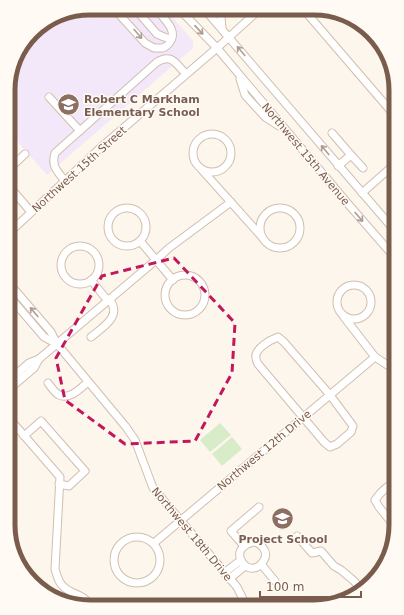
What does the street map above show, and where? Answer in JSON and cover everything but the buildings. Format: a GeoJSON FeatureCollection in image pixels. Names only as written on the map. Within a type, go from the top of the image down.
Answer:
{"type":"FeatureCollection","features":[{"type":"Feature","properties":{"kind":"street"},"geometry":{"type":"LineString","coordinates":[[120,15],[145,43],[154,48],[163,48],[170,43],[173,34],[172,29],[161,15]]}},
{"type":"Feature","properties":{"kind":"street"},"geometry":{"type":"LineString","coordinates":[[141,15],[157,34],[171,39]]}},
{"type":"Feature","properties":{"kind":"street","name":"Northwest 15th Avenue"},"geometry":{"type":"LineString","coordinates":[[185,15],[217,48],[389,251]]}},
{"type":"Feature","properties":{"kind":"street"},"geometry":{"type":"LineString","coordinates":[[210,15],[222,28]]}},
{"type":"Feature","properties":{"kind":"street"},"geometry":{"type":"LineString","coordinates":[[219,15],[221,17],[222,28]]}},
{"type":"Feature","properties":{"kind":"street","name":"Northwest 15th Street"},"geometry":{"type":"LineString","coordinates":[[15,227],[99,149],[253,15]]}},
{"type":"Feature","properties":{"kind":"street"},"geometry":{"type":"LineString","coordinates":[[308,15],[389,109]]}},
{"type":"Feature","properties":{"kind":"street","name":"Northwest 15th Avenue"},"geometry":{"type":"LineString","coordinates":[[222,28],[338,166],[389,224]]}},
{"type":"Feature","properties":{"kind":"street"},"geometry":{"type":"LineString","coordinates":[[65,180],[53,164],[55,153],[157,62],[166,58],[172,59],[186,74]]}},
{"type":"Feature","properties":{"kind":"street"},"geometry":{"type":"LineString","coordinates":[[49,97],[80,131]]}},
{"type":"Feature","properties":{"kind":"street"},"geometry":{"type":"LineString","coordinates":[[332,133],[363,168]]}},
{"type":"Feature","properties":{"kind":"street"},"geometry":{"type":"LineString","coordinates":[[198,166],[203,170],[216,172],[227,165],[232,153],[231,146],[227,140],[216,134],[203,136],[194,146],[194,160],[198,166],[264,240],[270,245],[283,247],[290,245],[295,240],[299,234],[300,227],[296,215],[290,210],[284,208],[270,210],[261,221],[260,228],[264,240]]}},
{"type":"Feature","properties":{"kind":"street"},"geometry":{"type":"LineString","coordinates":[[15,164],[26,154]]}},
{"type":"Feature","properties":{"kind":"street"},"geometry":{"type":"LineString","coordinates":[[338,166],[351,155]]}},
{"type":"Feature","properties":{"kind":"street"},"geometry":{"type":"LineString","coordinates":[[362,193],[389,169]]}},
{"type":"Feature","properties":{"kind":"street"},"geometry":{"type":"LineString","coordinates":[[15,193],[31,212]]}},
{"type":"Feature","properties":{"kind":"street"},"geometry":{"type":"LineString","coordinates":[[15,375],[29,363],[39,359],[170,248],[231,202]]}},
{"type":"Feature","properties":{"kind":"street"},"geometry":{"type":"LineString","coordinates":[[122,208],[129,208],[136,210],[141,214],[145,220],[146,226],[145,233],[140,241],[130,246],[124,246],[118,244],[112,239],[108,229],[108,222],[116,211],[122,208]]}},
{"type":"Feature","properties":{"kind":"street"},"geometry":{"type":"LineString","coordinates":[[140,241],[173,280]]}},
{"type":"Feature","properties":{"kind":"street"},"geometry":{"type":"LineString","coordinates":[[83,247],[94,253],[98,259],[98,265],[97,272],[91,280],[82,284],[76,284],[70,282],[65,277],[61,266],[62,259],[70,249],[83,247]]}},
{"type":"Feature","properties":{"kind":"street"},"geometry":{"type":"LineString","coordinates":[[182,276],[189,276],[195,278],[200,283],[205,295],[204,302],[200,308],[189,315],[182,315],[175,313],[170,308],[166,302],[165,296],[166,289],[173,280],[182,276]]}},
{"type":"Feature","properties":{"kind":"street"},"geometry":{"type":"LineString","coordinates":[[91,280],[113,304],[114,311],[112,319],[91,337]]}},
{"type":"Feature","properties":{"kind":"street"},"geometry":{"type":"LineString","coordinates":[[341,314],[352,320],[364,317],[368,313],[372,301],[368,290],[363,286],[357,285],[345,287],[341,291],[336,302],[341,314],[375,357],[389,366]]}},
{"type":"Feature","properties":{"kind":"street"},"geometry":{"type":"LineString","coordinates":[[15,290],[51,332],[57,344]]}},
{"type":"Feature","properties":{"kind":"street"},"geometry":{"type":"LineString","coordinates":[[15,303],[44,337],[57,344]]}},
{"type":"Feature","properties":{"kind":"street"},"geometry":{"type":"LineString","coordinates":[[278,337],[330,395],[353,426],[351,432],[338,444],[330,447],[303,418],[258,364],[255,357],[257,351],[270,340],[278,337]]}},
{"type":"Feature","properties":{"kind":"street","name":"Northwest 18th Drive"},"geometry":{"type":"LineString","coordinates":[[57,344],[126,427],[135,440],[153,488],[237,587],[244,600]]}},
{"type":"Feature","properties":{"kind":"street","name":"Northwest 12th Drive"},"geometry":{"type":"LineString","coordinates":[[154,543],[375,357]]}},
{"type":"Feature","properties":{"kind":"street"},"geometry":{"type":"LineString","coordinates":[[15,384],[34,368],[39,359]]}},
{"type":"Feature","properties":{"kind":"street"},"geometry":{"type":"LineString","coordinates":[[48,383],[58,395],[64,396],[71,395],[88,382]]}},
{"type":"Feature","properties":{"kind":"street"},"geometry":{"type":"LineString","coordinates":[[24,436],[42,421],[85,471],[69,486],[60,484]]}},
{"type":"Feature","properties":{"kind":"street"},"geometry":{"type":"LineString","coordinates":[[15,425],[60,477],[55,569],[56,574],[65,588],[86,600]]}},
{"type":"Feature","properties":{"kind":"street"},"geometry":{"type":"LineString","coordinates":[[389,486],[379,494],[375,500],[389,519]]}},
{"type":"Feature","properties":{"kind":"street"},"geometry":{"type":"LineString","coordinates":[[244,546],[231,530],[259,507]]}},
{"type":"Feature","properties":{"kind":"street"},"geometry":{"type":"LineString","coordinates":[[141,536],[154,543],[159,550],[161,558],[160,566],[150,579],[135,583],[127,581],[120,576],[114,563],[114,555],[116,548],[121,542],[127,538],[141,536]]}},
{"type":"Feature","properties":{"kind":"street"},"geometry":{"type":"LineString","coordinates":[[297,536],[312,553],[321,551],[334,566],[341,570],[358,586]]}},
{"type":"Feature","properties":{"kind":"street"},"geometry":{"type":"LineString","coordinates":[[254,542],[260,545],[266,553],[265,560],[255,568],[249,568],[242,563],[239,558],[239,553],[244,546],[254,542]]}},
{"type":"Feature","properties":{"kind":"street"},"geometry":{"type":"LineString","coordinates":[[227,576],[242,563]]}},
{"type":"Feature","properties":{"kind":"street"},"geometry":{"type":"LineString","coordinates":[[261,564],[275,581]]}},
{"type":"Feature","properties":{"kind":"highlighted area"},"geometry":{"type":"Polygon","coordinates":[[[174,258],[235,323],[232,373],[195,441],[125,444],[65,400],[56,358],[102,276],[174,258]]]}},
{"type":"Feature","properties":{"kind":"shaded area","name":"Robert C Markham Elementary School"},"geometry":{"type":"Polygon","coordinates":[[[170,15],[193,41],[193,48],[47,175],[15,139],[16,80],[21,61],[30,44],[44,30],[52,25],[75,16],[170,15]]]}},
{"type":"Feature","properties":{"kind":"green space"},"geometry":{"type":"Polygon","coordinates":[[[220,423],[231,435],[210,452],[200,440],[220,423]]]}},
{"type":"Feature","properties":{"kind":"green space"},"geometry":{"type":"Polygon","coordinates":[[[232,437],[242,449],[222,466],[212,454],[232,437]]]}},
{"type":"Feature","properties":{"kind":"place","name":"Robert C Markham Elementary School"},"geometry":{"type":"Point","coordinates":[68,105]}},
{"type":"Feature","properties":{"kind":"place","name":"Project School"},"geometry":{"type":"Point","coordinates":[283,519]}}]}
